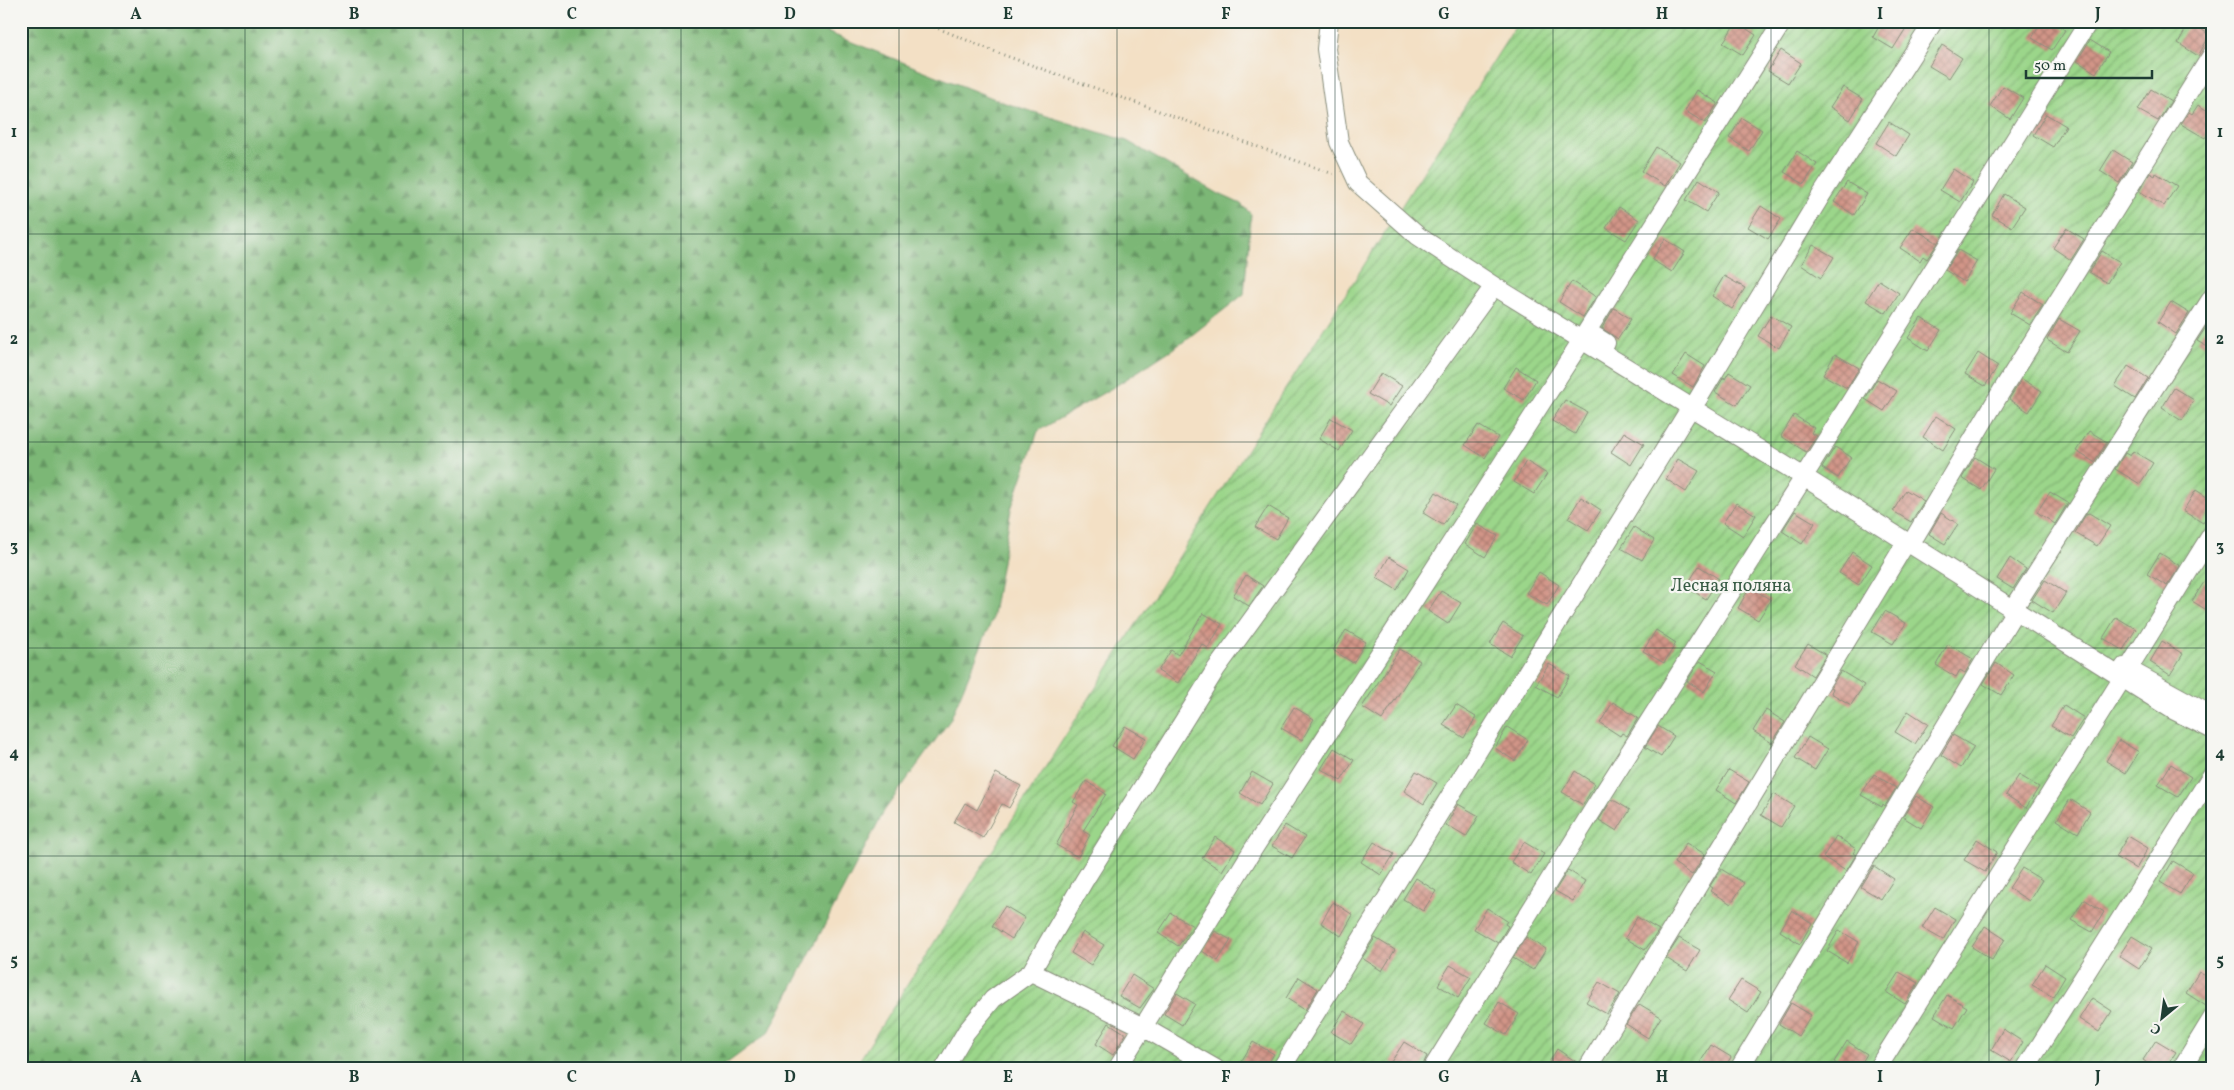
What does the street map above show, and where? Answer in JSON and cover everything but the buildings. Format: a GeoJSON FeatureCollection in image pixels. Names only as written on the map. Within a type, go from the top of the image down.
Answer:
{"type":"FeatureCollection","features":[{"type":"Feature","properties":{"kind":"street"},"geometry":{"type":"LineString","coordinates":[[1329,21],[1326,49],[1339,142],[1358,183],[1418,236],[1494,286],[1582,340],[1694,403],[1807,472],[2125,674],[2173,710],[2213,730]]}},
{"type":"Feature","properties":{"kind":"street"},"geometry":{"type":"LineString","coordinates":[[1694,403],[1587,331],[1783,21]]}},
{"type":"Feature","properties":{"kind":"street"},"geometry":{"type":"LineString","coordinates":[[1281,1069],[1822,194],[1934,21]]}},
{"type":"Feature","properties":{"kind":"street"},"geometry":{"type":"LineString","coordinates":[[1432,1069],[2089,21]]}},
{"type":"Feature","properties":{"kind":"street"},"geometry":{"type":"LineString","coordinates":[[1587,1069],[2002,392],[2213,54]]}},
{"type":"Feature","properties":{"kind":"street"},"geometry":{"type":"LineString","coordinates":[[944,1069],[966,1032],[993,999],[1031,972],[1084,881],[1216,670],[1494,286]]}},
{"type":"Feature","properties":{"kind":"street"},"geometry":{"type":"LineString","coordinates":[[1739,1069],[2017,605],[2213,296]]}},
{"type":"Feature","properties":{"kind":"street"},"geometry":{"type":"LineString","coordinates":[[1117,1069],[1257,843],[1582,340]]}},
{"type":"Feature","properties":{"kind":"street"},"geometry":{"type":"LineString","coordinates":[[1877,1069],[2213,532]]}},
{"type":"Feature","properties":{"kind":"street"},"geometry":{"type":"LineString","coordinates":[[2125,674],[2213,716]]}},
{"type":"Feature","properties":{"kind":"street"},"geometry":{"type":"LineString","coordinates":[[2026,1069],[2213,773]]}},
{"type":"Feature","properties":{"kind":"street"},"geometry":{"type":"LineString","coordinates":[[1031,972],[1143,1027],[1216,1069]]}},
{"type":"Feature","properties":{"kind":"street"},"geometry":{"type":"LineString","coordinates":[[2181,1069],[2213,1017]]}},
{"type":"Feature","properties":{"kind":"path"},"geometry":{"type":"LineString","coordinates":[[920,21],[1000,54],[1358,183]]}},
{"type":"Feature","properties":{"kind":"green space"},"geometry":{"type":"Polygon","coordinates":[[[21,21],[799,21],[1005,103],[1127,141],[1219,194],[1241,204],[1251,214],[1244,294],[1183,342],[1117,385],[1038,431],[1011,509],[992,620],[950,720],[884,811],[769,1032],[719,1069],[21,1069],[21,21]]]}},
{"type":"Feature","properties":{"kind":"green space","name":"Лесная поляна"},"geometry":{"type":"Polygon","coordinates":[[[1519,21],[2213,21],[2213,1069],[854,1069],[1519,21]]]}}]}
